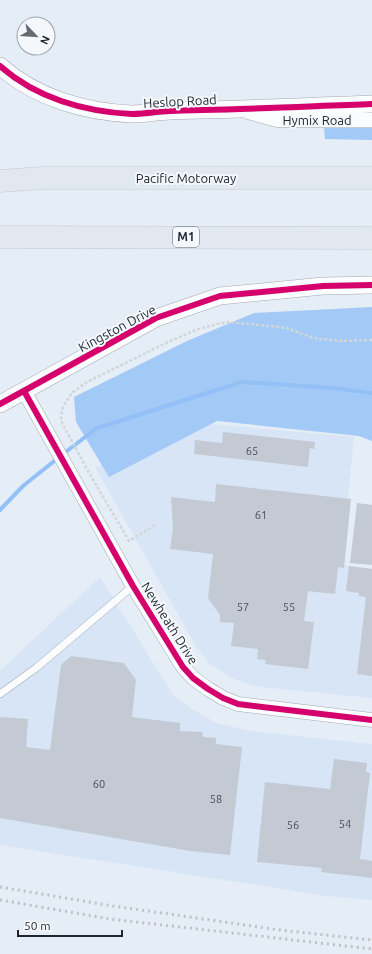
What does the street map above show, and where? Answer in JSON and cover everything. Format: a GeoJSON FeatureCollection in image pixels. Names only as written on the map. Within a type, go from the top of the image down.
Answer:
{"type":"FeatureCollection","features":[{"type":"Feature","properties":{"kind":"highway"},"geometry":{"type":"LineString","coordinates":[[0,167],[42,178]]}},
{"type":"Feature","properties":{"kind":"highway","name":"Pacific Motorway"},"geometry":{"type":"LineString","coordinates":[[0,181],[42,178],[372,178]]}},
{"type":"Feature","properties":{"kind":"highway","name":"M1"},"geometry":{"type":"LineString","coordinates":[[0,237],[372,238]]}},
{"type":"Feature","properties":{"kind":"street","name":"Heslop Road"},"geometry":{"type":"LineString","coordinates":[[0,66],[35,90],[50,97],[75,106],[100,111],[133,114],[182,110],[240,110],[372,104]]}},
{"type":"Feature","properties":{"kind":"street","name":"Hymix Road"},"geometry":{"type":"LineString","coordinates":[[240,110],[277,120],[372,120]]}},
{"type":"Feature","properties":{"kind":"street","name":"Kingston Drive"},"geometry":{"type":"LineString","coordinates":[[0,404],[156,318],[220,296],[323,286],[372,285]]}},
{"type":"Feature","properties":{"kind":"street","name":"Newheath Drive"},"geometry":{"type":"LineString","coordinates":[[24,391],[133,586],[182,667],[193,678],[223,698],[238,704],[372,720]]}},
{"type":"Feature","properties":{"kind":"lane"},"geometry":{"type":"LineString","coordinates":[[0,694],[36,668],[133,586]]}},
{"type":"Feature","properties":{"kind":"path"},"geometry":{"type":"LineString","coordinates":[[155,525],[129,541],[62,424],[61,416],[63,407],[73,392],[87,382],[164,344],[196,330],[228,322],[287,328],[313,338],[342,341],[372,340]]}},
{"type":"Feature","properties":{"kind":"shaded area"},"geometry":{"type":"Polygon","coordinates":[[[324,128],[372,128],[372,140],[325,139],[324,128]]]}},
{"type":"Feature","properties":{"kind":"shaded area"},"geometry":{"type":"Polygon","coordinates":[[[372,307],[372,441],[359,436],[217,421],[109,477],[76,422],[74,397],[187,341],[254,313],[372,307]]]}},
{"type":"Feature","properties":{"kind":"shaded area"},"geometry":{"type":"Polygon","coordinates":[[[211,424],[354,437],[341,565],[372,569],[372,698],[261,687],[243,683],[211,665],[197,648],[95,467],[211,424]]]}},
{"type":"Feature","properties":{"kind":"shaded area"},"geometry":{"type":"Polygon","coordinates":[[[100,577],[173,695],[193,710],[217,723],[250,731],[372,744],[372,900],[327,896],[0,845],[0,671],[100,577]]]}},
{"type":"Feature","properties":{"kind":"building"},"geometry":{"type":"Polygon","coordinates":[[[223,432],[315,442],[314,449],[310,448],[308,467],[194,454],[195,440],[222,443],[223,432]]]}},
{"type":"Feature","properties":{"kind":"building"},"geometry":{"type":"Polygon","coordinates":[[[216,484],[351,499],[344,568],[338,567],[335,594],[308,591],[304,621],[314,622],[308,669],[265,664],[266,660],[257,659],[258,649],[231,646],[234,623],[220,622],[220,615],[208,598],[213,554],[170,549],[173,528],[171,497],[215,502],[216,484]]]}},
{"type":"Feature","properties":{"kind":"building"},"geometry":{"type":"Polygon","coordinates":[[[357,503],[372,505],[372,565],[350,563],[357,503]]]}},
{"type":"Feature","properties":{"kind":"building"},"geometry":{"type":"Polygon","coordinates":[[[349,566],[372,569],[372,676],[357,674],[366,597],[359,596],[359,593],[346,591],[349,566]]]}},
{"type":"Feature","properties":{"kind":"building"},"geometry":{"type":"Polygon","coordinates":[[[71,656],[124,663],[136,680],[132,717],[180,723],[180,731],[202,732],[203,737],[216,738],[216,744],[242,747],[230,855],[190,851],[0,818],[0,717],[28,719],[26,747],[50,750],[61,665],[71,656]]]}},
{"type":"Feature","properties":{"kind":"building"},"geometry":{"type":"Polygon","coordinates":[[[334,759],[367,763],[366,772],[370,773],[360,859],[372,861],[372,878],[321,872],[322,868],[257,862],[265,782],[330,789],[334,759]]]}},
{"type":"Feature","properties":{"kind":"waterway"},"geometry":{"type":"LineString","coordinates":[[63,454],[97,428],[242,382],[334,388],[372,393]]}},
{"type":"Feature","properties":{"kind":"waterway"},"geometry":{"type":"LineString","coordinates":[[0,510],[23,486],[58,458]]}},
{"type":"Feature","properties":{"kind":"railway"},"geometry":{"type":"LineString","coordinates":[[0,887],[113,906],[280,930],[372,940]]}},
{"type":"Feature","properties":{"kind":"railway"},"geometry":{"type":"LineString","coordinates":[[0,900],[110,919],[372,949]]}},
{"type":"Feature","properties":{"kind":"cycle path"},"geometry":{"type":"LineString","coordinates":[[0,66],[29,87],[45,95],[79,106],[114,113],[135,114],[184,110],[372,104]]}},
{"type":"Feature","properties":{"kind":"cycle path"},"geometry":{"type":"LineString","coordinates":[[0,404],[156,318],[220,296],[323,286],[372,285]]}},
{"type":"Feature","properties":{"kind":"cycle path"},"geometry":{"type":"LineString","coordinates":[[24,391],[133,586],[183,667],[193,678],[223,698],[238,704],[372,720]]}}]}
